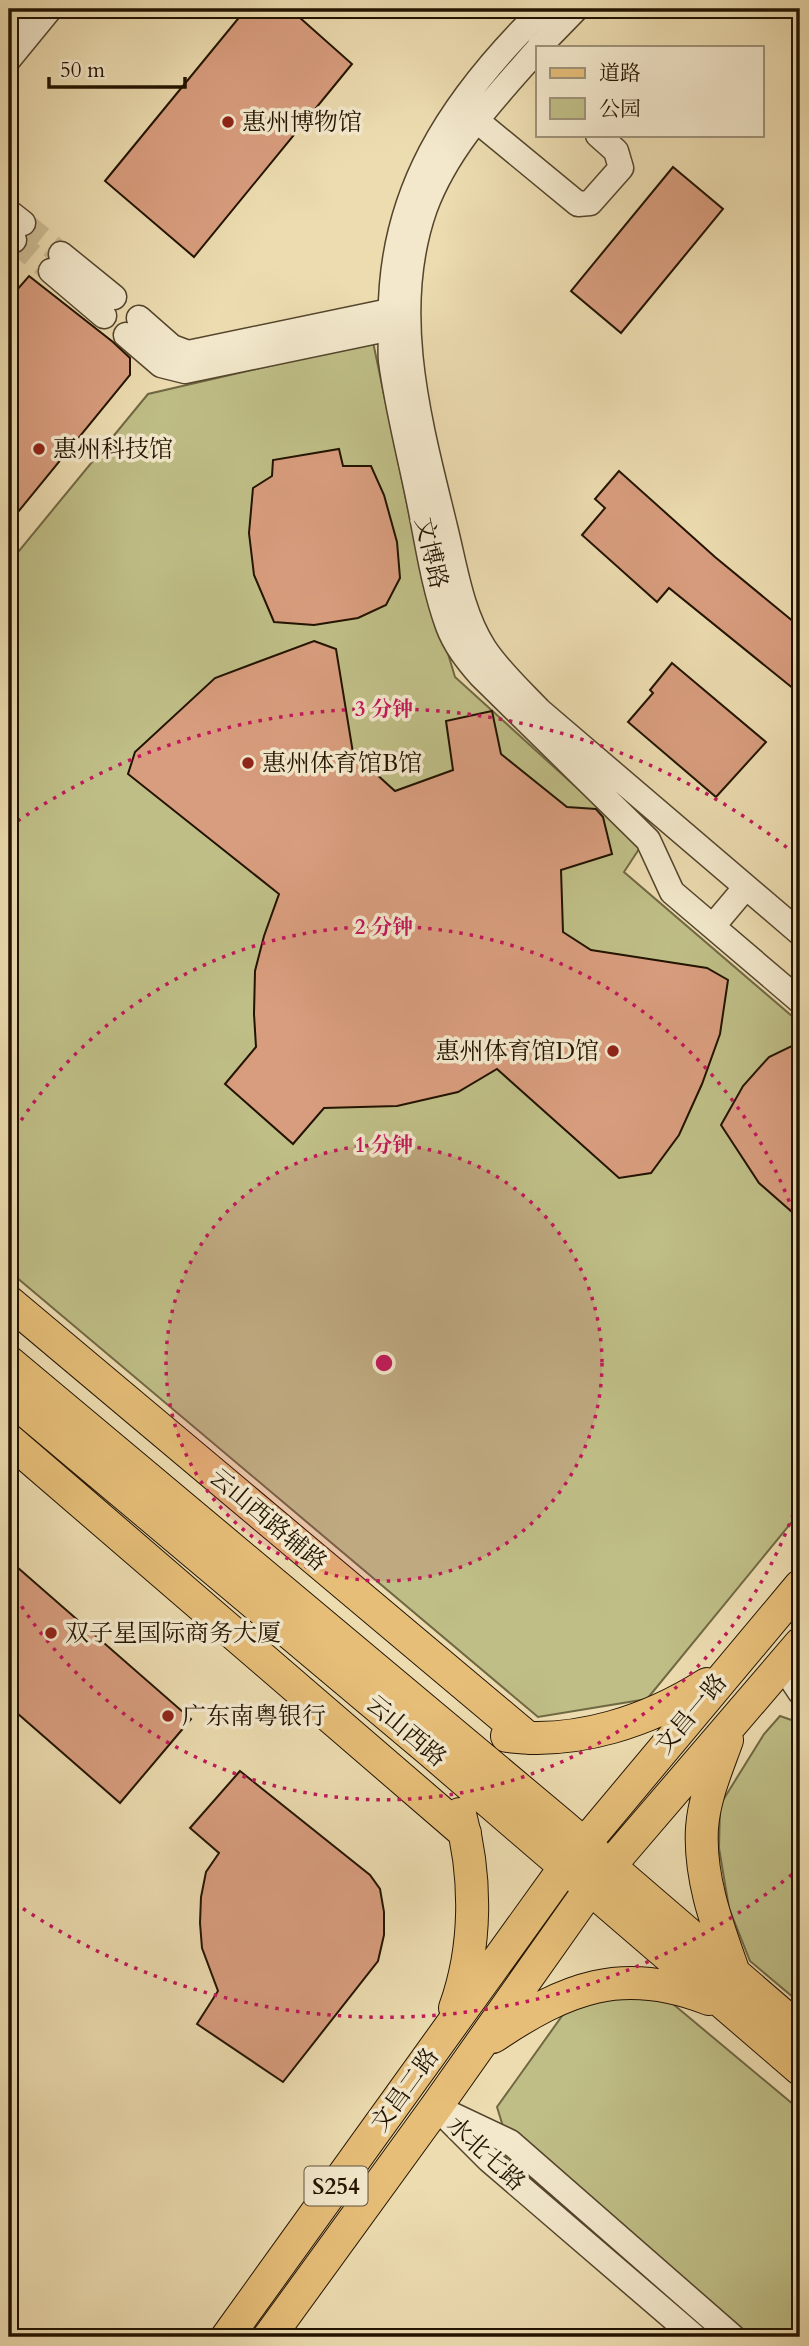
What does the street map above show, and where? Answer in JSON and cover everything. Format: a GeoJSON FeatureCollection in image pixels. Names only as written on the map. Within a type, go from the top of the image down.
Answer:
{"type":"FeatureCollection","features":[{"type":"Feature","properties":{"kind":"main road","name":"云山西路辅路"},"geometry":{"type":"LineString","coordinates":[[9,1302],[528,1738]]}},
{"type":"Feature","properties":{"kind":"main road"},"geometry":{"type":"LineString","coordinates":[[16,1379],[120,1396]]}},
{"type":"Feature","properties":{"kind":"main road","name":"云山西路"},"geometry":{"type":"LineString","coordinates":[[16,1379],[293,1600],[434,1718],[575,1856]]}},
{"type":"Feature","properties":{"kind":"main road","name":"云山西路"},"geometry":{"type":"LineString","coordinates":[[16,1379],[428,1749],[600,1877],[734,1972],[800,2030]]}},
{"type":"Feature","properties":{"kind":"main road"},"geometry":{"type":"LineString","coordinates":[[9,1440],[465,1833]]}},
{"type":"Feature","properties":{"kind":"main road"},"geometry":{"type":"LineString","coordinates":[[236,1493],[293,1600]]}},
{"type":"Feature","properties":{"kind":"main road","name":"文昌一路"},"geometry":{"type":"LineString","coordinates":[[575,1856],[800,1586]]}},
{"type":"Feature","properties":{"kind":"main road","name":"文昌一路"},"geometry":{"type":"LineString","coordinates":[[600,1877],[734,1722],[794,1662]]}},
{"type":"Feature","properties":{"kind":"main road"},"geometry":{"type":"LineString","coordinates":[[434,1718],[491,1734],[528,1738],[575,1735],[615,1726],[661,1709],[726,1672]]}},
{"type":"Feature","properties":{"kind":"main road"},"geometry":{"type":"LineString","coordinates":[[734,1722],[707,1801],[702,1828],[708,1891],[734,1972]]}},
{"type":"Feature","properties":{"kind":"main road"},"geometry":{"type":"LineString","coordinates":[[428,1749],[445,1776],[457,1805],[465,1833],[470,1868],[469,1953],[460,1992],[445,2036]]}},
{"type":"Feature","properties":{"kind":"main road","name":"文昌二路"},"geometry":{"type":"LineString","coordinates":[[227,2337],[575,1856]]}},
{"type":"Feature","properties":{"kind":"main road","name":"云山西路"},"geometry":{"type":"LineString","coordinates":[[600,1877],[727,2006],[800,2069]]}},
{"type":"Feature","properties":{"kind":"main road","name":"文昌二路"},"geometry":{"type":"LineString","coordinates":[[269,2337],[600,1877]]}},
{"type":"Feature","properties":{"kind":"main road"},"geometry":{"type":"LineString","coordinates":[[479,2046],[541,2006],[570,1993],[603,1984],[637,1982],[667,1986],[692,1992],[727,2006]]}},
{"type":"Feature","properties":{"kind":"street"},"geometry":{"type":"LineString","coordinates":[[9,27],[24,9]]}},
{"type":"Feature","properties":{"kind":"street"},"geometry":{"type":"LineString","coordinates":[[9,59],[50,9]]}},
{"type":"Feature","properties":{"kind":"street","name":"文博路"},"geometry":{"type":"LineString","coordinates":[[543,9],[502,49],[454,112],[415,181],[396,249],[399,317],[410,360],[423,437],[459,587],[469,618],[484,648],[540,711],[800,933]]}},
{"type":"Feature","properties":{"kind":"street","name":"文博路"},"geometry":{"type":"LineString","coordinates":[[540,46],[576,9]]}},
{"type":"Feature","properties":{"kind":"street","name":"文博路"},"geometry":{"type":"LineString","coordinates":[[536,54],[529,77],[476,120],[442,171],[425,209],[391,360],[431,559],[448,626],[462,653],[480,675],[648,841],[672,892],[800,1001]]}},
{"type":"Feature","properties":{"kind":"street"},"geometry":{"type":"LineString","coordinates":[[476,120],[578,204],[590,203],[621,168],[616,151],[598,136]]}},
{"type":"Feature","properties":{"kind":"street"},"geometry":{"type":"LineString","coordinates":[[56,263],[109,307]]}},
{"type":"Feature","properties":{"kind":"street"},"geometry":{"type":"LineString","coordinates":[[133,326],[161,365],[185,371],[399,317]]}},
{"type":"Feature","properties":{"kind":"street"},"geometry":{"type":"LineString","coordinates":[[713,926],[745,888]]}},
{"type":"Feature","properties":{"kind":"street"},"geometry":{"type":"LineString","coordinates":[[794,1662],[800,1692]]}},
{"type":"Feature","properties":{"kind":"street","name":"水北七路"},"geometry":{"type":"LineString","coordinates":[[436,2107],[489,2160],[695,2337]]}},
{"type":"Feature","properties":{"kind":"street","name":"水北七路"},"geometry":{"type":"LineString","coordinates":[[436,2107],[510,2142],[733,2337]]}},
{"type":"Feature","properties":{"kind":"green space"},"geometry":{"type":"Polygon","coordinates":[[[373,342],[416,547],[455,677],[641,846],[624,872],[800,1023],[800,1512],[647,1699],[538,1717],[9,1271],[9,563],[148,394],[373,342]]]}},
{"type":"Feature","properties":{"kind":"green space"},"geometry":{"type":"Polygon","coordinates":[[[780,1716],[800,1723],[800,2003],[750,1961],[729,1908],[719,1848],[720,1805],[764,1734],[780,1716]]]}},
{"type":"Feature","properties":{"kind":"green space"},"geometry":{"type":"Polygon","coordinates":[[[594,1993],[667,1999],[800,2110],[800,2337],[728,2337],[508,2143],[497,2107],[562,2016],[594,1993]]]}},
{"type":"Feature","properties":{"kind":"building","name":"惠州博物馆"},"geometry":{"type":"Polygon","coordinates":[[[246,9],[290,9],[352,64],[194,257],[105,181],[246,9]]]}},
{"type":"Feature","properties":{"kind":"building"},"geometry":{"type":"Polygon","coordinates":[[[673,167],[723,209],[621,333],[571,291],[673,167]]]}},
{"type":"Feature","properties":{"kind":"building","name":"惠州科技馆"},"geometry":{"type":"Polygon","coordinates":[[[29,276],[130,358],[130,375],[9,523],[9,299],[29,276]]]}},
{"type":"Feature","properties":{"kind":"building"},"geometry":{"type":"Polygon","coordinates":[[[339,449],[343,466],[371,466],[384,495],[397,542],[400,578],[386,605],[358,618],[314,625],[274,622],[254,575],[249,533],[253,488],[272,476],[273,460],[339,449]]]}},
{"type":"Feature","properties":{"kind":"building"},"geometry":{"type":"Polygon","coordinates":[[[619,471],[715,557],[800,627],[800,694],[669,588],[657,602],[582,535],[605,508],[595,499],[619,471]]]}},
{"type":"Feature","properties":{"kind":"building"},"geometry":{"type":"Polygon","coordinates":[[[314,641],[336,649],[353,753],[395,791],[453,770],[446,721],[492,711],[501,754],[567,807],[596,809],[603,817],[612,854],[561,870],[563,932],[591,950],[707,968],[728,980],[720,1034],[702,1084],[679,1135],[651,1173],[619,1178],[497,1069],[458,1092],[397,1106],[324,1108],[293,1144],[225,1084],[256,1047],[255,971],[279,894],[128,774],[135,752],[215,678],[314,641]]]}},
{"type":"Feature","properties":{"kind":"building"},"geometry":{"type":"Polygon","coordinates":[[[672,663],[766,742],[716,797],[628,722],[653,693],[650,690],[672,663]]]}},
{"type":"Feature","properties":{"kind":"building"},"geometry":{"type":"Polygon","coordinates":[[[800,1042],[800,1219],[759,1183],[721,1125],[743,1086],[769,1057],[800,1042]]]}},
{"type":"Feature","properties":{"kind":"building","name":"双子星国际商务大厦"},"geometry":{"type":"Polygon","coordinates":[[[9,1560],[191,1719],[120,1803],[9,1706],[9,1560]]]}},
{"type":"Feature","properties":{"kind":"building"},"geometry":{"type":"Polygon","coordinates":[[[240,1771],[370,1875],[380,1889],[384,1912],[384,1935],[378,1961],[283,2082],[197,2024],[218,1991],[202,1948],[200,1923],[206,1872],[219,1853],[190,1828],[240,1771]]]}},
{"type":"Feature","properties":{"kind":"tunnel"},"geometry":{"type":"LineString","coordinates":[[23,223],[61,254]]}},
{"type":"Feature","properties":{"kind":"tunnel"},"geometry":{"type":"LineString","coordinates":[[14,240],[51,271]]}},
{"type":"Feature","properties":{"kind":"place","name":"惠州博物馆"},"geometry":{"type":"Point","coordinates":[228,122]}},
{"type":"Feature","properties":{"kind":"place","name":"惠州科技馆"},"geometry":{"type":"Point","coordinates":[39,449]}},
{"type":"Feature","properties":{"kind":"place","name":"惠州体育馆B馆"},"geometry":{"type":"Point","coordinates":[248,763]}},
{"type":"Feature","properties":{"kind":"place","name":"惠州体育馆D馆"},"geometry":{"type":"Point","coordinates":[613,1051]}},
{"type":"Feature","properties":{"kind":"place","name":"双子星国际商务大厦"},"geometry":{"type":"Point","coordinates":[51,1633]}},
{"type":"Feature","properties":{"kind":"place","name":"广东南粤银行"},"geometry":{"type":"Point","coordinates":[168,1716]}}]}
